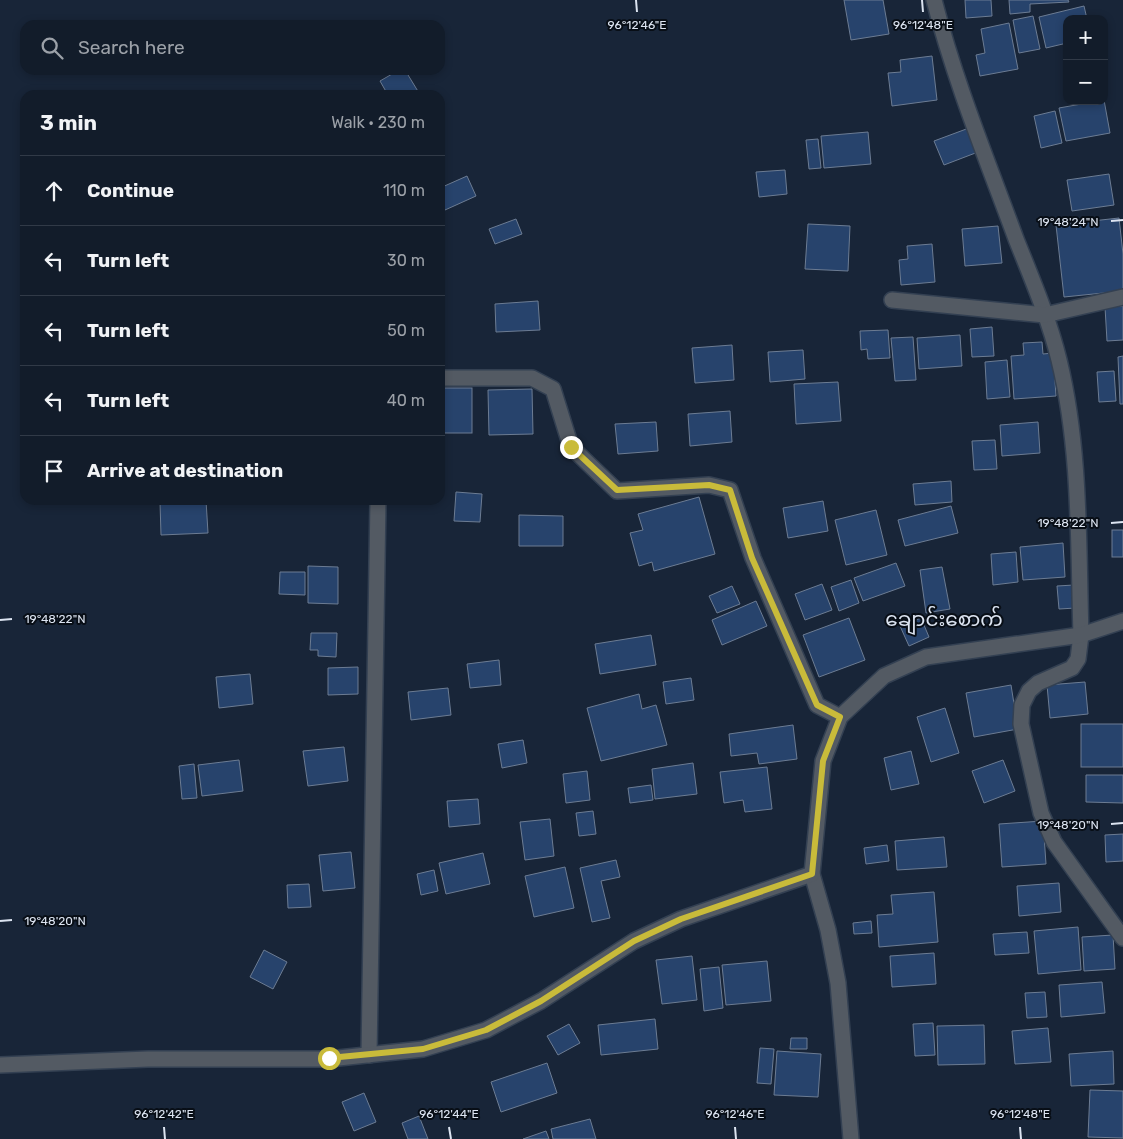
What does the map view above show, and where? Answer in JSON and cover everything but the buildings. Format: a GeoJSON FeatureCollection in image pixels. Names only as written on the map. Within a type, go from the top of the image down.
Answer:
{"type":"FeatureCollection","features":[{"type":"Feature","properties":{"kind":"street"},"geometry":{"type":"LineString","coordinates":[[934,0],[973,125],[1050,327],[1059,361],[1075,449],[1081,635],[1078,659],[1072,668],[1038,683],[1029,691],[1022,705],[1021,724],[1041,813],[1054,842],[1123,938]]}},
{"type":"Feature","properties":{"kind":"street"},"geometry":{"type":"LineString","coordinates":[[892,300],[1045,315],[1123,297]]}},
{"type":"Feature","properties":{"kind":"street"},"geometry":{"type":"LineString","coordinates":[[445,378],[532,378],[553,389],[571,447],[617,490],[709,485],[730,490],[752,558],[817,705],[840,717]]}},
{"type":"Feature","properties":{"kind":"street"},"geometry":{"type":"LineString","coordinates":[[369,1055],[378,505]]}},
{"type":"Feature","properties":{"kind":"street"},"geometry":{"type":"LineString","coordinates":[[851,1139],[838,982],[828,930],[812,874],[823,761],[840,717],[884,676],[926,657],[1081,635],[1123,621]]}},
{"type":"Feature","properties":{"kind":"street"},"geometry":{"type":"LineString","coordinates":[[0,1065],[148,1059],[329,1058],[423,1049],[486,1030],[541,1001],[634,941],[681,919],[812,874]]}},
{"type":"Feature","properties":{"kind":"district","name":"ချောင်းစောက်"},"geometry":{"type":"Point","coordinates":[944,619]}},
{"type":"Feature","properties":{"kind":"route"},"geometry":{"type":"LineString","coordinates":[[329,1058],[423,1049],[486,1030],[541,1001],[634,941],[681,919],[812,874],[823,761],[840,717],[817,705],[752,558],[730,490],[709,485],[617,490],[571,447]]}}]}
